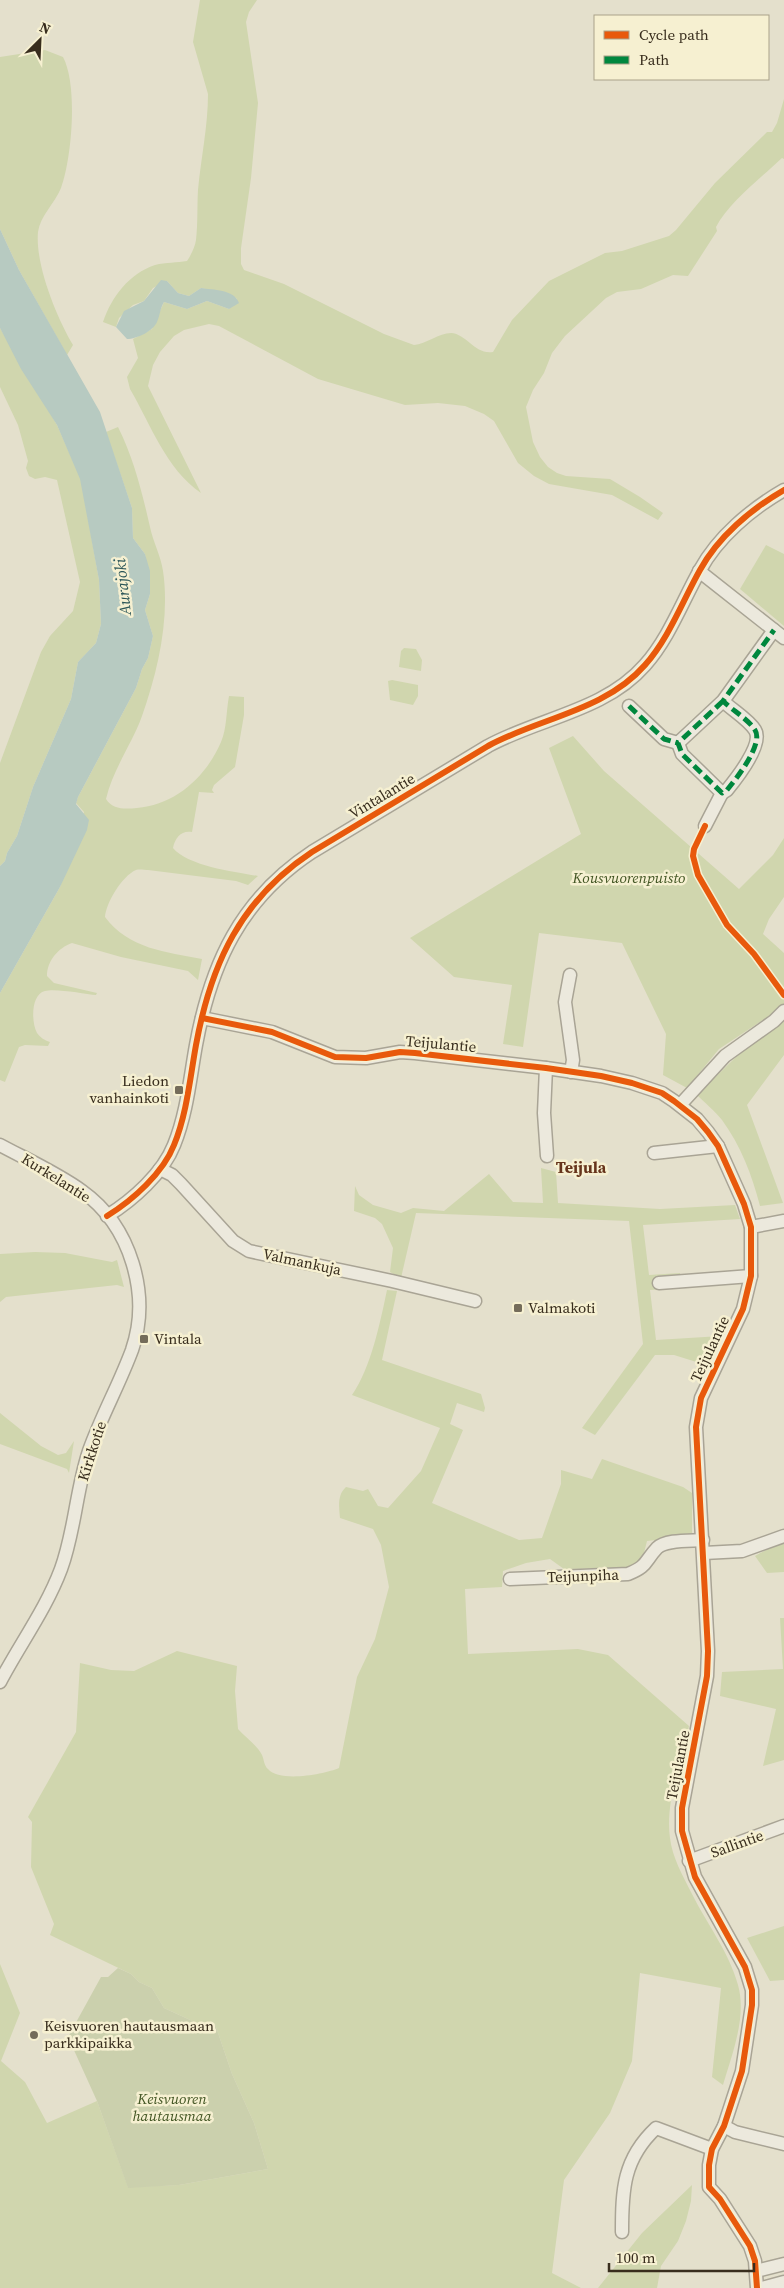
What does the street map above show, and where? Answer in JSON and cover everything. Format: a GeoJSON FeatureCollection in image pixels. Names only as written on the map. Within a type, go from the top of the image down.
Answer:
{"type":"FeatureCollection","features":[{"type":"Feature","properties":{"kind":"street","name":"Vintalantie"},"geometry":{"type":"LineString","coordinates":[[108,1216],[122,1206],[160,1169],[174,1146],[182,1118],[202,1018],[218,965],[234,932],[251,906],[276,879],[312,852],[488,746],[510,734],[597,702],[613,693],[644,666],[656,652],[699,571],[717,545],[735,526],[784,490]]}},
{"type":"Feature","properties":{"kind":"street"},"geometry":{"type":"LineString","coordinates":[[678,743],[723,701],[779,634],[699,571]]}},
{"type":"Feature","properties":{"kind":"street"},"geometry":{"type":"LineString","coordinates":[[705,826],[722,793],[727,790],[754,750],[757,736],[755,730],[723,701]]}},
{"type":"Feature","properties":{"kind":"street"},"geometry":{"type":"LineString","coordinates":[[629,706],[664,739],[678,743]]}},
{"type":"Feature","properties":{"kind":"street"},"geometry":{"type":"LineString","coordinates":[[678,743],[682,754],[722,793]]}},
{"type":"Feature","properties":{"kind":"street"},"geometry":{"type":"LineString","coordinates":[[570,975],[565,1002],[566,1024],[573,1060],[571,1072]]}},
{"type":"Feature","properties":{"kind":"street"},"geometry":{"type":"LineString","coordinates":[[684,1100],[725,1056],[774,1021],[784,1011]]}},
{"type":"Feature","properties":{"kind":"street","name":"Teijulantie"},"geometry":{"type":"LineString","coordinates":[[202,1018],[272,1032],[335,1057],[353,1058],[415,1053],[546,1068],[601,1076],[646,1087],[684,1100],[718,1146],[744,1204],[751,1227],[751,1276],[743,1309],[707,1384],[698,1413],[696,1427],[704,1546],[708,1651],[707,1676],[681,1820],[683,1838],[695,1877],[745,1967],[752,1990],[752,2005],[742,2072],[724,2126],[712,2150],[708,2165],[709,2186],[720,2199],[750,2246],[756,2271],[757,2288]]}},
{"type":"Feature","properties":{"kind":"street"},"geometry":{"type":"LineString","coordinates":[[546,1068],[544,1113],[547,1156]]}},
{"type":"Feature","properties":{"kind":"street","name":"Kurkelantie"},"geometry":{"type":"LineString","coordinates":[[0,1145],[54,1173],[84,1192],[108,1216]]}},
{"type":"Feature","properties":{"kind":"street"},"geometry":{"type":"LineString","coordinates":[[654,1153],[718,1146]]}},
{"type":"Feature","properties":{"kind":"street","name":"Valmankuja"},"geometry":{"type":"LineString","coordinates":[[160,1169],[172,1175],[233,1241],[249,1251],[392,1281],[474,1301]]}},
{"type":"Feature","properties":{"kind":"street","name":"Kirkkotie"},"geometry":{"type":"LineString","coordinates":[[0,1682],[41,1612],[61,1568],[87,1458],[132,1349],[136,1332],[140,1303],[135,1272],[120,1232],[108,1216]]}},
{"type":"Feature","properties":{"kind":"street"},"geometry":{"type":"LineString","coordinates":[[751,1227],[784,1221]]}},
{"type":"Feature","properties":{"kind":"street"},"geometry":{"type":"LineString","coordinates":[[659,1283],[751,1276]]}},
{"type":"Feature","properties":{"kind":"street","name":"Teijunpiha"},"geometry":{"type":"LineString","coordinates":[[510,1579],[628,1574],[641,1568],[659,1546],[670,1543],[742,1551],[784,1536]]}},
{"type":"Feature","properties":{"kind":"street","name":"Sallintie"},"geometry":{"type":"LineString","coordinates":[[689,1861],[784,1826]]}},
{"type":"Feature","properties":{"kind":"street"},"geometry":{"type":"LineString","coordinates":[[724,2126],[735,2132],[784,2144]]}},
{"type":"Feature","properties":{"kind":"street"},"geometry":{"type":"LineString","coordinates":[[622,2232],[627,2171],[637,2150],[656,2128],[712,2150]]}},
{"type":"Feature","properties":{"kind":"street"},"geometry":{"type":"LineString","coordinates":[[756,2271],[784,2264]]}},
{"type":"Feature","properties":{"kind":"street"},"geometry":{"type":"LineString","coordinates":[[762,2288],[784,2282]]}},
{"type":"Feature","properties":{"kind":"green space"},"geometry":{"type":"Polygon","coordinates":[[[200,0],[257,0],[249,12],[246,22],[258,103],[251,178],[241,248],[241,264],[244,270],[284,284],[384,334],[414,345],[446,333],[451,333],[462,337],[476,348],[493,352],[512,320],[549,281],[605,253],[622,251],[669,236],[715,183],[767,132],[772,132],[777,123],[784,99],[784,159],[782,158],[729,208],[716,227],[717,231],[688,276],[673,275],[641,289],[617,292],[606,298],[565,336],[552,353],[526,407],[533,442],[540,457],[548,467],[566,476],[610,479],[663,513],[658,520],[612,495],[549,484],[534,476],[518,463],[494,421],[484,414],[465,406],[438,403],[405,405],[318,379],[219,326],[209,324],[184,330],[174,336],[160,352],[153,365],[148,386],[201,493],[178,472],[160,446],[130,389],[127,377],[138,358],[133,339],[152,329],[164,302],[187,309],[207,301],[229,309],[237,299],[230,294],[201,288],[189,296],[178,293],[167,281],[153,288],[144,301],[133,305],[119,318],[116,327],[103,322],[111,303],[129,280],[155,265],[187,261],[195,245],[198,190],[208,106],[208,94],[193,42],[200,0]]]}},
{"type":"Feature","properties":{"kind":"green space"},"geometry":{"type":"Polygon","coordinates":[[[45,50],[63,57],[68,69],[71,85],[72,122],[65,175],[61,188],[42,220],[38,232],[40,260],[48,291],[60,321],[73,345],[67,355],[19,270],[0,229],[0,57],[45,50]]]}},
{"type":"Feature","properties":{"kind":"green space"},"geometry":{"type":"Polygon","coordinates":[[[0,328],[57,425],[81,479],[99,580],[101,624],[96,643],[78,662],[71,699],[33,787],[17,836],[7,853],[5,861],[0,866],[0,763],[41,652],[50,636],[73,611],[80,582],[57,480],[45,477],[35,479],[29,476],[26,468],[28,461],[18,425],[0,387],[0,328]]]}},
{"type":"Feature","properties":{"kind":"green space"},"geometry":{"type":"Polygon","coordinates":[[[118,427],[129,451],[137,476],[151,533],[162,565],[165,607],[158,663],[148,699],[138,726],[113,777],[106,799],[116,807],[137,808],[151,806],[176,795],[188,787],[207,767],[221,742],[229,696],[244,697],[244,715],[235,767],[214,785],[212,790],[214,793],[199,792],[192,832],[182,833],[175,841],[173,848],[180,854],[200,864],[258,876],[248,885],[236,881],[148,870],[137,870],[131,873],[116,890],[108,905],[105,917],[115,928],[137,943],[162,951],[202,959],[198,980],[188,971],[121,957],[72,943],[67,945],[51,960],[47,976],[54,983],[97,993],[96,995],[50,990],[40,993],[35,1003],[33,1016],[35,1028],[43,1039],[50,1042],[48,1046],[25,1045],[19,1047],[5,1082],[0,1080],[0,993],[60,887],[84,812],[76,803],[78,797],[136,688],[148,658],[153,636],[145,610],[150,594],[145,554],[133,538],[132,508],[106,432],[118,427]]]}},
{"type":"Feature","properties":{"kind":"green space"},"geometry":{"type":"Polygon","coordinates":[[[766,545],[784,554],[784,626],[740,589],[766,545]]]}},
{"type":"Feature","properties":{"kind":"green space"},"geometry":{"type":"Polygon","coordinates":[[[404,648],[416,649],[422,660],[421,671],[399,667],[401,651],[404,648]]]}},
{"type":"Feature","properties":{"kind":"green space"},"geometry":{"type":"Polygon","coordinates":[[[392,680],[418,685],[418,696],[413,705],[390,700],[388,681],[392,680]]]}},
{"type":"Feature","properties":{"kind":"green space","name":"Kousvuorenpuisto"},"geometry":{"type":"Polygon","coordinates":[[[573,736],[604,771],[739,889],[773,855],[784,838],[784,897],[769,919],[763,934],[784,953],[784,1055],[747,1105],[783,1203],[760,1206],[749,1172],[735,1140],[719,1117],[697,1095],[737,1056],[782,1022],[775,1012],[719,1049],[687,1088],[663,1075],[666,1034],[622,943],[539,933],[523,1047],[503,1044],[512,985],[454,977],[410,938],[581,834],[549,748],[573,736]]]}},
{"type":"Feature","properties":{"kind":"green space"},"geometry":{"type":"Polygon","coordinates":[[[541,1168],[556,1172],[558,1203],[660,1209],[735,1205],[740,1219],[643,1225],[649,1275],[680,1273],[682,1288],[650,1290],[656,1340],[721,1336],[706,1365],[674,1355],[655,1355],[595,1435],[582,1428],[643,1344],[629,1221],[416,1213],[401,1278],[390,1272],[393,1248],[382,1224],[375,1218],[354,1211],[355,1186],[359,1195],[373,1205],[401,1213],[413,1208],[444,1211],[489,1174],[513,1202],[543,1203],[541,1168]]]}},
{"type":"Feature","properties":{"kind":"green space"},"geometry":{"type":"Polygon","coordinates":[[[65,1253],[112,1262],[117,1260],[124,1287],[117,1285],[6,1297],[0,1302],[0,1254],[65,1253]]]}},
{"type":"Feature","properties":{"kind":"green space"},"geometry":{"type":"Polygon","coordinates":[[[387,1290],[397,1291],[382,1360],[481,1394],[485,1408],[484,1412],[457,1403],[450,1424],[463,1430],[432,1503],[519,1540],[542,1538],[561,1484],[561,1470],[592,1479],[602,1459],[683,1487],[692,1493],[692,1536],[647,1541],[642,1561],[632,1568],[564,1569],[550,1559],[526,1563],[503,1571],[502,1587],[465,1589],[468,1654],[578,1649],[608,1655],[689,1726],[672,1796],[669,1825],[670,1838],[675,1859],[729,1961],[738,1985],[741,2010],[740,2023],[723,2085],[712,2077],[721,1988],[640,1973],[632,2061],[610,2113],[564,2180],[552,2273],[581,2288],[0,2288],[0,1964],[20,2013],[1,2061],[25,2082],[47,2123],[97,2101],[128,2187],[179,2185],[268,2169],[254,2123],[232,2074],[215,2024],[199,2024],[164,2008],[152,1988],[139,1982],[131,1974],[50,1935],[54,1924],[31,1867],[32,1822],[28,1817],[76,1732],[80,1663],[111,1670],[134,1671],[177,1651],[237,1666],[235,1691],[238,1729],[260,1751],[267,1768],[282,1776],[303,1776],[324,1773],[339,1768],[357,1677],[375,1639],[389,1587],[381,1545],[373,1529],[340,1518],[340,1497],[346,1487],[363,1491],[368,1489],[378,1506],[388,1508],[421,1471],[440,1428],[352,1395],[370,1359],[387,1290]]]}},
{"type":"Feature","properties":{"kind":"green space"},"geometry":{"type":"Polygon","coordinates":[[[0,1413],[41,1446],[58,1455],[66,1453],[74,1441],[69,1473],[67,1469],[0,1444],[0,1413]]]}},
{"type":"Feature","properties":{"kind":"green space"},"geometry":{"type":"Polygon","coordinates":[[[784,1540],[784,1572],[767,1573],[755,1556],[784,1540]]]}},
{"type":"Feature","properties":{"kind":"green space"},"geometry":{"type":"Polygon","coordinates":[[[780,1618],[784,1618],[784,1760],[763,1766],[776,1709],[720,1696],[722,1672],[783,1669],[780,1618]]]}},
{"type":"Feature","properties":{"kind":"green space"},"geometry":{"type":"Polygon","coordinates":[[[784,1926],[784,1980],[770,1981],[747,1938],[784,1926]]]}},
{"type":"Feature","properties":{"kind":"green space","name":"Keisvuoren hautausmaa"},"geometry":{"type":"Polygon","coordinates":[[[118,1968],[152,1988],[164,2008],[199,2024],[215,2024],[232,2074],[254,2123],[268,2169],[179,2185],[128,2188],[97,2101],[68,2037],[101,1977],[108,1977],[118,1968]]]}},
{"type":"Feature","properties":{"kind":"green space"},"geometry":{"type":"Polygon","coordinates":[[[692,2185],[691,2201],[686,2221],[678,2241],[661,2266],[657,2288],[598,2288],[642,2233],[692,2185]]]}},
{"type":"Feature","properties":{"kind":"water","name":"Aurajoki"},"geometry":{"type":"Polygon","coordinates":[[[0,229],[19,270],[100,412],[132,508],[133,538],[145,554],[150,571],[150,594],[145,610],[153,636],[148,658],[136,688],[78,797],[76,804],[89,820],[87,830],[60,887],[0,993],[0,866],[5,861],[7,853],[17,836],[33,787],[71,699],[78,662],[96,643],[101,624],[99,580],[80,479],[57,425],[21,369],[0,328],[0,229]]]}},
{"type":"Feature","properties":{"kind":"water"},"geometry":{"type":"Polygon","coordinates":[[[161,280],[167,281],[178,293],[189,296],[201,288],[217,290],[233,295],[239,303],[229,309],[207,301],[187,309],[164,302],[157,322],[152,328],[140,336],[127,339],[116,327],[124,311],[144,301],[161,280]]]}},
{"type":"Feature","properties":{"kind":"marked path"},"geometry":{"type":"LineString","coordinates":[[723,701],[678,743],[682,754],[722,793],[727,790],[748,761],[756,744],[757,736],[755,730],[748,722],[723,701],[774,630]]}},
{"type":"Feature","properties":{"kind":"marked path"},"geometry":{"type":"LineString","coordinates":[[629,706],[664,739],[678,743]]}},
{"type":"Feature","properties":{"kind":"cycle path"},"geometry":{"type":"LineString","coordinates":[[107,1216],[137,1194],[155,1176],[163,1166],[174,1145],[188,1095],[202,1015],[210,987],[233,935],[248,912],[266,890],[287,870],[312,852],[488,746],[508,736],[591,703],[629,681],[654,654],[675,619],[700,570],[716,546],[748,515],[784,490]]}},
{"type":"Feature","properties":{"kind":"cycle path"},"geometry":{"type":"LineString","coordinates":[[705,826],[694,849],[693,856],[698,875],[727,925],[754,954],[784,995]]}},
{"type":"Feature","properties":{"kind":"cycle path"},"geometry":{"type":"LineString","coordinates":[[202,1018],[272,1032],[335,1057],[366,1058],[400,1052],[415,1053],[601,1076],[632,1083],[662,1093],[697,1119],[708,1132],[718,1146],[744,1204],[751,1227],[751,1276],[743,1309],[701,1398],[696,1427],[708,1651],[707,1676],[682,1808],[682,1831],[695,1877],[745,1967],[752,1990],[752,2005],[742,2071],[724,2126],[712,2149],[709,2165],[709,2187],[720,2199],[750,2246],[755,2261],[757,2288]]}},
{"type":"Feature","properties":{"kind":"place","name":"Liedon vanhainkoti"},"geometry":{"type":"Point","coordinates":[179,1090]}},
{"type":"Feature","properties":{"kind":"place","name":"Valmakoti"},"geometry":{"type":"Point","coordinates":[518,1308]}},
{"type":"Feature","properties":{"kind":"place","name":"Vintala"},"geometry":{"type":"Point","coordinates":[144,1339]}},
{"type":"Feature","properties":{"kind":"place","name":"Keisvuoren hautausmaan parkkipaikka"},"geometry":{"type":"Point","coordinates":[34,2035]}},
{"type":"Feature","properties":{"kind":"district","name":"Teijula"},"geometry":{"type":"Point","coordinates":[581,1167]}}]}
